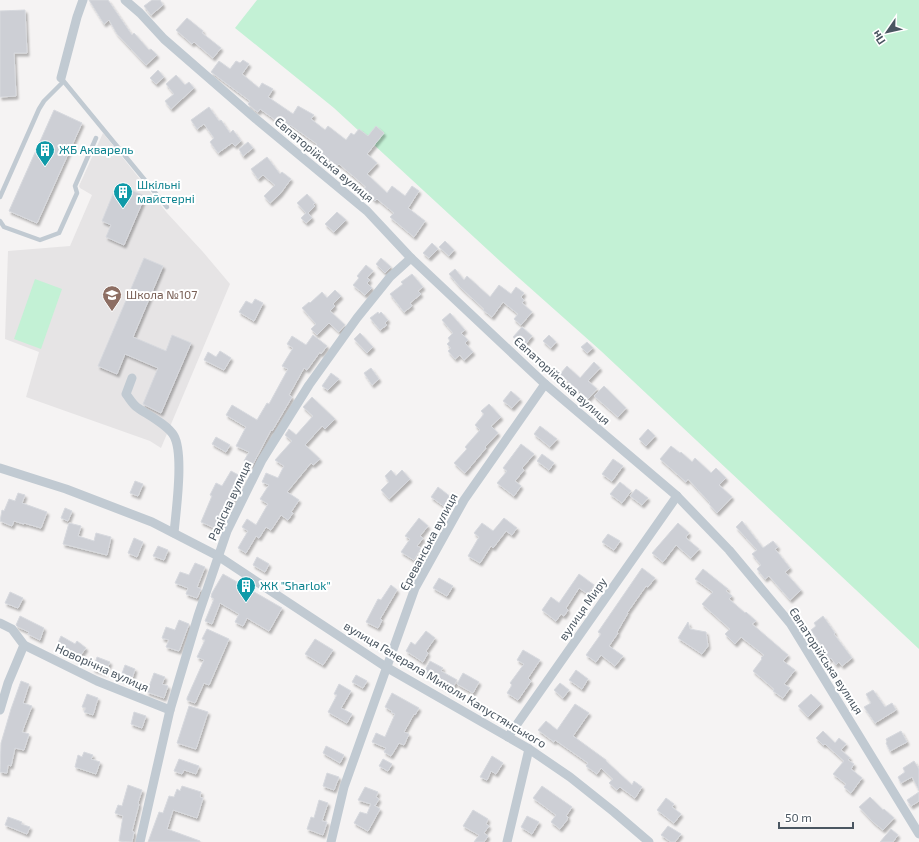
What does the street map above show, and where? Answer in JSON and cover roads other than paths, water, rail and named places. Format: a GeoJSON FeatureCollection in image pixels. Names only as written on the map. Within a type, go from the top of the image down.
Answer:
{"type":"FeatureCollection","features":[{"type":"Feature","properties":{"kind":"street"},"geometry":{"type":"LineString","coordinates":[[61,78],[77,17],[84,0]]}},
{"type":"Feature","properties":{"kind":"street","name":"Євпаторійська вулиця"},"geometry":{"type":"LineString","coordinates":[[125,0],[140,13],[164,39],[256,119],[367,211],[411,258],[545,384],[677,496],[730,550],[790,623],[919,834]]}},
{"type":"Feature","properties":{"kind":"street","name":"Радісна вулиця"},"geometry":{"type":"LineString","coordinates":[[140,842],[170,710],[198,616],[227,531],[262,460],[309,385],[357,318],[390,278],[411,258]]}},
{"type":"Feature","properties":{"kind":"street"},"geometry":{"type":"LineString","coordinates":[[132,378],[126,394],[137,408],[151,415],[174,436],[178,450],[179,480],[174,533]]}},
{"type":"Feature","properties":{"kind":"street","name":"Єреванська вулиця"},"geometry":{"type":"LineString","coordinates":[[331,842],[344,787],[415,588],[464,500],[545,384]]}},
{"type":"Feature","properties":{"kind":"street","name":"вулиця Генерала Миколи Капустянського"},"geometry":{"type":"LineString","coordinates":[[0,468],[66,489],[145,519],[218,556],[386,666],[529,749],[588,792],[649,842]]}},
{"type":"Feature","properties":{"kind":"street","name":"вулиця Миру"},"geometry":{"type":"LineString","coordinates":[[508,737],[677,496]]}},
{"type":"Feature","properties":{"kind":"street","name":"Новорічна вулиця"},"geometry":{"type":"LineString","coordinates":[[0,623],[12,629],[24,645],[97,682],[170,710]]}},
{"type":"Feature","properties":{"kind":"street"},"geometry":{"type":"LineString","coordinates":[[0,710],[8,683],[24,645]]}},
{"type":"Feature","properties":{"kind":"street"},"geometry":{"type":"LineString","coordinates":[[507,842],[529,749]]}},
{"type":"Feature","properties":{"kind":"lane"},"geometry":{"type":"LineString","coordinates":[[0,197],[2,187],[39,109],[44,101],[62,83],[61,78]]}},
{"type":"Feature","properties":{"kind":"lane"},"geometry":{"type":"LineString","coordinates":[[61,78],[167,207]]}},
{"type":"Feature","properties":{"kind":"lane"},"geometry":{"type":"LineString","coordinates":[[0,221],[4,227],[40,240],[59,233],[77,193],[74,186],[96,138]]}},
{"type":"Feature","properties":{"kind":"place","name":"ЖБ Акварель"},"geometry":{"type":"Point","coordinates":[45,167]}},
{"type":"Feature","properties":{"kind":"place","name":"Шкільні майстерні"},"geometry":{"type":"Point","coordinates":[123,209]}},
{"type":"Feature","properties":{"kind":"place","name":"Школа №107"},"geometry":{"type":"Point","coordinates":[112,312]}},
{"type":"Feature","properties":{"kind":"place","name":"ЖК \"Sharlok\""},"geometry":{"type":"Point","coordinates":[246,603]}}]}
